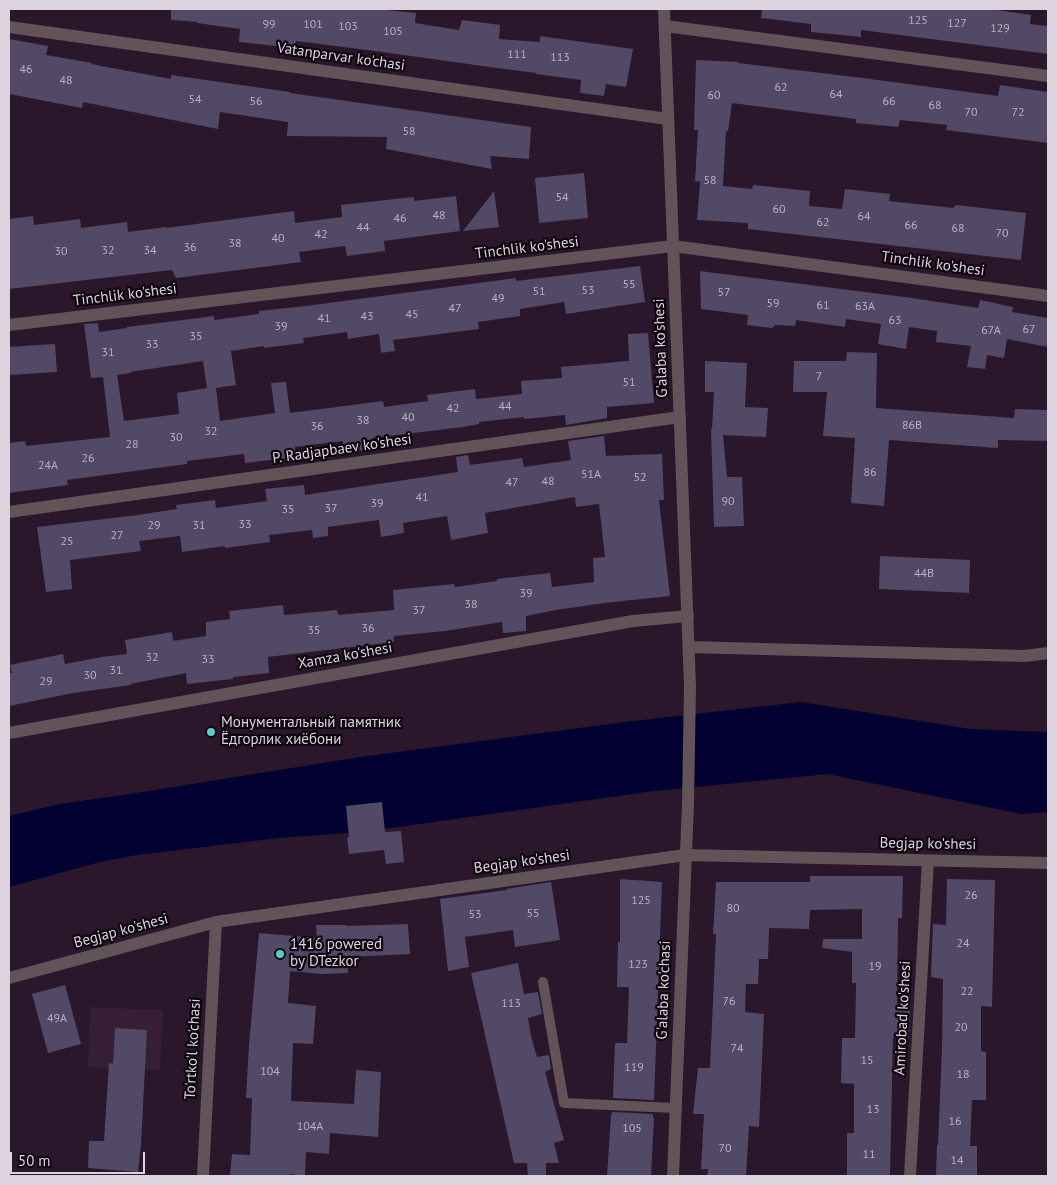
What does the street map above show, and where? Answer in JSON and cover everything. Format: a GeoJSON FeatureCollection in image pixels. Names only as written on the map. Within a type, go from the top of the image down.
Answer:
{"type":"FeatureCollection","features":[{"type":"Feature","properties":{"kind":"street","name":"G'alaba ko'shesi"},"geometry":{"type":"LineString","coordinates":[[664,9],[689,647],[688,804]]}},
{"type":"Feature","properties":{"kind":"street"},"geometry":{"type":"LineString","coordinates":[[665,26],[1048,76]]}},
{"type":"Feature","properties":{"kind":"street","name":"Vatanparvar ko'chasi"},"geometry":{"type":"LineString","coordinates":[[9,27],[668,119]]}},
{"type":"Feature","properties":{"kind":"street","name":"Tinchlik ko'shesi"},"geometry":{"type":"LineString","coordinates":[[9,325],[673,246],[1048,296]]}},
{"type":"Feature","properties":{"kind":"street","name":"P. Radjapbaev ko'shesi"},"geometry":{"type":"LineString","coordinates":[[9,512],[680,417]]}},
{"type":"Feature","properties":{"kind":"street","name":"Xamza ko'shesi"},"geometry":{"type":"LineString","coordinates":[[9,733],[633,622],[688,616]]}},
{"type":"Feature","properties":{"kind":"street"},"geometry":{"type":"LineString","coordinates":[[689,647],[1024,656],[1048,653]]}},
{"type":"Feature","properties":{"kind":"street","name":"G'alaba ko'chasi"},"geometry":{"type":"LineString","coordinates":[[673,1176],[688,804]]}},
{"type":"Feature","properties":{"kind":"street","name":"Begjap ko'shesi"},"geometry":{"type":"LineString","coordinates":[[9,978],[216,922],[686,855],[1048,864]]}},
{"type":"Feature","properties":{"kind":"street","name":"Amirobad ko'shesi"},"geometry":{"type":"LineString","coordinates":[[910,1176],[928,860]]}},
{"type":"Feature","properties":{"kind":"street","name":"To'rtko'l ko'chasi"},"geometry":{"type":"LineString","coordinates":[[203,1176],[216,922]]}},
{"type":"Feature","properties":{"kind":"lane"},"geometry":{"type":"LineString","coordinates":[[544,982],[564,1103],[676,1108]]}},
{"type":"Feature","properties":{"kind":"shaded area"},"geometry":{"type":"Polygon","coordinates":[[[801,702],[970,729],[1048,732],[1048,812],[1021,814],[828,774],[654,791],[384,829],[278,838],[137,855],[100,862],[9,887],[9,816],[60,804],[360,757],[625,722],[801,702]]]}},
{"type":"Feature","properties":{"kind":"shaded area"},"geometry":{"type":"Polygon","coordinates":[[[90,1007],[163,1010],[160,1070],[88,1067],[90,1007]]]}},
{"type":"Feature","properties":{"kind":"building"},"geometry":{"type":"Polygon","coordinates":[[[171,9],[375,9],[416,13],[415,23],[459,30],[462,20],[500,25],[499,39],[540,42],[540,36],[633,49],[626,87],[606,84],[604,96],[580,93],[581,80],[536,73],[296,41],[295,48],[239,42],[240,29],[198,22],[171,20],[171,9]]]}},
{"type":"Feature","properties":{"kind":"building"},"geometry":{"type":"Polygon","coordinates":[[[762,9],[990,9],[1031,15],[1030,24],[1048,26],[1048,54],[861,30],[861,37],[811,32],[811,24],[761,18],[762,9]]]}},
{"type":"Feature","properties":{"kind":"building"},"geometry":{"type":"Polygon","coordinates":[[[9,39],[48,46],[46,55],[171,79],[171,75],[531,127],[529,159],[490,156],[492,169],[386,149],[387,137],[287,136],[288,122],[220,112],[218,129],[83,102],[82,108],[9,94],[9,39]]]}},
{"type":"Feature","properties":{"kind":"building"},"geometry":{"type":"Polygon","coordinates":[[[696,60],[738,62],[998,96],[1000,85],[1048,92],[1048,143],[946,130],[947,125],[900,120],[898,127],[856,123],[856,119],[732,103],[728,131],[726,131],[723,186],[752,189],[753,185],[810,191],[809,206],[842,209],[845,189],[890,194],[889,201],[953,208],[956,205],[1026,213],[1021,260],[748,229],[748,223],[697,220],[700,182],[695,181],[698,130],[694,130],[696,60]]]}},
{"type":"Feature","properties":{"kind":"building"},"geometry":{"type":"Polygon","coordinates":[[[584,173],[588,218],[539,223],[535,178],[584,173]]]}},
{"type":"Feature","properties":{"kind":"building"},"geometry":{"type":"Polygon","coordinates":[[[494,191],[499,227],[463,231],[494,191]]]}},
{"type":"Feature","properties":{"kind":"building"},"geometry":{"type":"Polygon","coordinates":[[[456,196],[460,231],[384,241],[385,251],[347,256],[345,246],[299,252],[301,262],[176,278],[172,270],[9,289],[9,219],[33,216],[34,225],[80,219],[81,228],[127,222],[128,232],[294,211],[295,223],[342,217],[341,205],[414,197],[414,201],[456,196]]]}},
{"type":"Feature","properties":{"kind":"building"},"geometry":{"type":"Polygon","coordinates":[[[640,266],[645,302],[566,314],[564,302],[520,309],[520,316],[478,322],[479,329],[393,340],[395,351],[381,353],[379,334],[348,339],[347,332],[303,338],[304,343],[231,351],[236,385],[216,388],[220,421],[275,413],[271,383],[286,382],[290,413],[383,401],[384,407],[428,401],[427,395],[475,389],[476,399],[522,394],[521,381],[562,378],[561,367],[629,361],[628,334],[648,333],[654,403],[607,407],[607,418],[566,425],[565,415],[479,422],[479,424],[463,427],[372,438],[373,449],[344,452],[343,441],[295,447],[296,457],[245,463],[244,454],[187,461],[187,464],[67,480],[68,485],[9,493],[9,443],[25,441],[26,446],[110,437],[103,377],[91,378],[84,324],[98,323],[99,332],[214,316],[214,320],[259,314],[259,311],[516,278],[516,281],[640,266]],[[203,361],[117,375],[124,421],[179,414],[177,393],[207,388],[203,361]]]}},
{"type":"Feature","properties":{"kind":"building"},"geometry":{"type":"Polygon","coordinates":[[[700,271],[978,308],[980,300],[1013,307],[1012,312],[1048,318],[1048,347],[1007,339],[1004,358],[987,355],[985,369],[967,367],[971,346],[936,342],[937,331],[909,327],[906,349],[878,344],[881,324],[846,319],[845,327],[796,320],[795,326],[775,325],[772,328],[747,325],[748,315],[701,309],[700,271]]]}},
{"type":"Feature","properties":{"kind":"building"},"geometry":{"type":"Polygon","coordinates":[[[55,344],[57,372],[9,375],[9,347],[55,344]]]}},
{"type":"Feature","properties":{"kind":"building"},"geometry":{"type":"Polygon","coordinates":[[[847,352],[877,353],[876,408],[1014,418],[1015,409],[1048,410],[1048,441],[998,440],[998,448],[889,440],[884,506],[851,503],[855,438],[823,436],[827,392],[793,392],[794,361],[846,361],[847,352]]]}},
{"type":"Feature","properties":{"kind":"building"},"geometry":{"type":"Polygon","coordinates":[[[705,361],[747,363],[745,407],[768,408],[766,437],[723,435],[727,477],[742,477],[744,526],[714,527],[711,429],[714,392],[705,392],[705,361]]]}},
{"type":"Feature","properties":{"kind":"building"},"geometry":{"type":"Polygon","coordinates":[[[604,436],[606,456],[662,454],[664,500],[659,500],[670,596],[604,603],[526,616],[526,631],[503,633],[502,622],[445,631],[394,636],[394,642],[268,657],[269,673],[187,684],[186,673],[131,685],[73,693],[9,706],[9,673],[12,673],[10,665],[63,654],[65,664],[127,654],[125,640],[172,632],[173,641],[206,636],[206,622],[230,619],[229,611],[283,605],[284,615],[337,610],[338,615],[394,610],[393,590],[454,584],[455,587],[497,581],[497,579],[550,573],[552,587],[594,582],[593,558],[605,557],[599,504],[576,507],[575,497],[485,513],[488,533],[451,540],[447,516],[403,523],[404,533],[381,537],[379,520],[328,527],[328,536],[313,538],[312,530],[269,535],[270,542],[182,552],[180,536],[139,541],[141,551],[70,560],[72,589],[46,592],[37,527],[138,515],[177,509],[176,505],[215,500],[216,508],[267,501],[265,489],[304,485],[305,495],[458,472],[456,457],[468,455],[470,465],[522,458],[524,467],[571,460],[568,441],[604,436]]]}},
{"type":"Feature","properties":{"kind":"building"},"geometry":{"type":"Polygon","coordinates":[[[880,556],[970,560],[969,593],[879,589],[880,556]]]}},
{"type":"Feature","properties":{"kind":"building"},"geometry":{"type":"Polygon","coordinates":[[[382,802],[385,832],[401,831],[404,862],[386,864],[384,850],[349,854],[346,806],[382,802]]]}},
{"type":"Feature","properties":{"kind":"building"},"geometry":{"type":"Polygon","coordinates":[[[810,876],[903,876],[902,918],[898,918],[897,1007],[910,1008],[909,1038],[893,1038],[890,1176],[847,1175],[847,1133],[854,1133],[854,1084],[841,1083],[842,1038],[855,1038],[856,983],[852,983],[852,952],[822,948],[823,939],[862,939],[862,909],[810,910],[809,929],[769,928],[768,959],[759,959],[758,984],[746,984],[745,1012],[764,1014],[759,1127],[749,1126],[746,1176],[707,1176],[708,1169],[701,1169],[704,1114],[693,1114],[698,1068],[710,1068],[716,934],[713,934],[716,882],[810,882],[810,876]]]}},
{"type":"Feature","properties":{"kind":"building"},"geometry":{"type":"Polygon","coordinates":[[[620,879],[662,882],[654,1100],[613,1098],[615,1043],[627,1043],[629,987],[617,987],[618,942],[620,942],[620,879]]]}},
{"type":"Feature","properties":{"kind":"building"},"geometry":{"type":"Polygon","coordinates":[[[947,879],[995,880],[992,1007],[981,1006],[981,1051],[986,1052],[986,1100],[972,1100],[970,1146],[977,1146],[977,1176],[936,1176],[943,979],[931,977],[933,924],[946,925],[947,879]]]}},
{"type":"Feature","properties":{"kind":"building"},"geometry":{"type":"Polygon","coordinates":[[[551,882],[560,940],[515,947],[513,930],[465,937],[469,967],[448,971],[440,899],[551,882]]]}},
{"type":"Feature","properties":{"kind":"building"},"geometry":{"type":"Polygon","coordinates":[[[408,924],[410,954],[347,957],[348,973],[322,974],[290,971],[288,1003],[316,1006],[313,1044],[293,1043],[291,1101],[354,1104],[356,1070],[381,1072],[378,1137],[330,1133],[329,1154],[306,1152],[305,1176],[289,1174],[289,1176],[230,1176],[232,1154],[250,1155],[252,1098],[246,1098],[259,933],[317,938],[316,925],[408,924]]]}},
{"type":"Feature","properties":{"kind":"building"},"geometry":{"type":"Polygon","coordinates":[[[518,963],[524,994],[538,992],[542,1014],[528,1018],[531,1036],[537,1057],[549,1055],[551,1069],[545,1072],[564,1140],[554,1143],[559,1163],[546,1163],[546,1176],[528,1176],[527,1163],[514,1163],[471,973],[518,963]]]}},
{"type":"Feature","properties":{"kind":"building"},"geometry":{"type":"Polygon","coordinates":[[[65,985],[81,1044],[48,1053],[32,994],[65,985]]]}},
{"type":"Feature","properties":{"kind":"building"},"geometry":{"type":"Polygon","coordinates":[[[115,1028],[147,1030],[138,1172],[88,1168],[89,1141],[104,1141],[109,1063],[113,1064],[115,1028]]]}},
{"type":"Feature","properties":{"kind":"building"},"geometry":{"type":"Polygon","coordinates":[[[612,1112],[653,1114],[651,1176],[607,1176],[612,1112]]]}},
{"type":"Feature","properties":{"kind":"place","name":"Монументальный памятник Ёдгорлик хиёбони"},"geometry":{"type":"Point","coordinates":[211,732]}},
{"type":"Feature","properties":{"kind":"place","name":"1416 powered by DTezkor"},"geometry":{"type":"Point","coordinates":[280,954]}}]}
